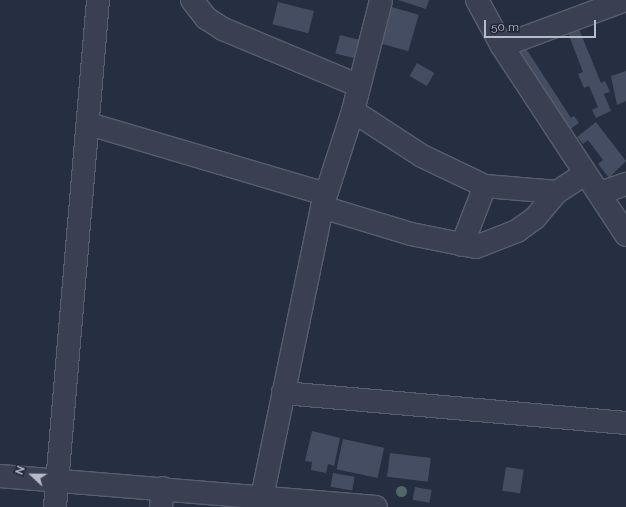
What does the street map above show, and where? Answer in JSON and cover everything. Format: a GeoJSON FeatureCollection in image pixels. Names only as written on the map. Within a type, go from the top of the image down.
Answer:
{"type":"FeatureCollection","features":[{"type":"Feature","properties":{"kind":"street"},"geometry":{"type":"LineString","coordinates":[[55,507],[59,480],[98,0]]}},
{"type":"Feature","properties":{"kind":"street"},"geometry":{"type":"LineString","coordinates":[[192,0],[206,18],[222,29],[357,86]]}},
{"type":"Feature","properties":{"kind":"street"},"geometry":{"type":"LineString","coordinates":[[261,502],[324,201],[353,111],[357,86],[381,0]]}},
{"type":"Feature","properties":{"kind":"street"},"geometry":{"type":"LineString","coordinates":[[477,0],[502,46],[585,174],[617,190],[626,235]]}},
{"type":"Feature","properties":{"kind":"street"},"geometry":{"type":"LineString","coordinates":[[502,46],[626,0]]}},
{"type":"Feature","properties":{"kind":"street"},"geometry":{"type":"LineString","coordinates":[[353,111],[422,156],[485,186],[557,192]]}},
{"type":"Feature","properties":{"kind":"street"},"geometry":{"type":"LineString","coordinates":[[89,124],[462,245],[488,244],[517,231],[535,218],[557,192],[585,174]]}},
{"type":"Feature","properties":{"kind":"street"},"geometry":{"type":"LineString","coordinates":[[462,245],[485,186]]}},
{"type":"Feature","properties":{"kind":"street"},"geometry":{"type":"LineString","coordinates":[[283,393],[626,423]]}},
{"type":"Feature","properties":{"kind":"street"},"geometry":{"type":"LineString","coordinates":[[0,476],[59,480],[162,498],[367,507]]}},
{"type":"Feature","properties":{"kind":"building"},"geometry":{"type":"Polygon","coordinates":[[[398,0],[429,0],[426,9],[398,0]]]}},
{"type":"Feature","properties":{"kind":"building"},"geometry":{"type":"Polygon","coordinates":[[[278,2],[314,11],[308,33],[272,24],[278,2]]]}},
{"type":"Feature","properties":{"kind":"building"},"geometry":{"type":"Polygon","coordinates":[[[388,6],[419,15],[408,51],[378,43],[388,6]]]}},
{"type":"Feature","properties":{"kind":"building"},"geometry":{"type":"Polygon","coordinates":[[[579,29],[601,83],[605,81],[610,92],[604,94],[611,111],[596,118],[592,110],[598,107],[589,86],[584,88],[578,74],[583,72],[568,33],[579,29]]]}},
{"type":"Feature","properties":{"kind":"building"},"geometry":{"type":"Polygon","coordinates":[[[340,35],[360,40],[356,59],[335,53],[340,35]]]}},
{"type":"Feature","properties":{"kind":"building"},"geometry":{"type":"Polygon","coordinates":[[[523,44],[571,118],[574,116],[579,123],[566,132],[514,50],[523,44]]]}},
{"type":"Feature","properties":{"kind":"building"},"geometry":{"type":"Polygon","coordinates":[[[417,63],[434,73],[427,86],[410,76],[417,63]]]}},
{"type":"Feature","properties":{"kind":"building"},"geometry":{"type":"Polygon","coordinates":[[[626,71],[626,101],[617,105],[611,76],[626,71]]]}},
{"type":"Feature","properties":{"kind":"building"},"geometry":{"type":"Polygon","coordinates":[[[596,122],[626,161],[609,178],[598,164],[603,160],[588,140],[583,144],[577,137],[596,122]]]}},
{"type":"Feature","properties":{"kind":"building"},"geometry":{"type":"Polygon","coordinates":[[[312,431],[340,438],[334,466],[328,464],[326,473],[311,470],[312,462],[305,461],[312,431]]]}},
{"type":"Feature","properties":{"kind":"building"},"geometry":{"type":"Polygon","coordinates":[[[343,439],[384,448],[378,478],[337,469],[343,439]]]}},
{"type":"Feature","properties":{"kind":"building"},"geometry":{"type":"Polygon","coordinates":[[[390,453],[431,458],[428,482],[387,477],[390,453]]]}},
{"type":"Feature","properties":{"kind":"building"},"geometry":{"type":"Polygon","coordinates":[[[506,467],[524,470],[520,494],[502,491],[506,467]]]}},
{"type":"Feature","properties":{"kind":"building"},"geometry":{"type":"Polygon","coordinates":[[[333,473],[355,477],[352,491],[331,487],[333,473]]]}},
{"type":"Feature","properties":{"kind":"building"},"geometry":{"type":"Polygon","coordinates":[[[415,487],[432,490],[429,503],[413,500],[415,487]]]}}]}
